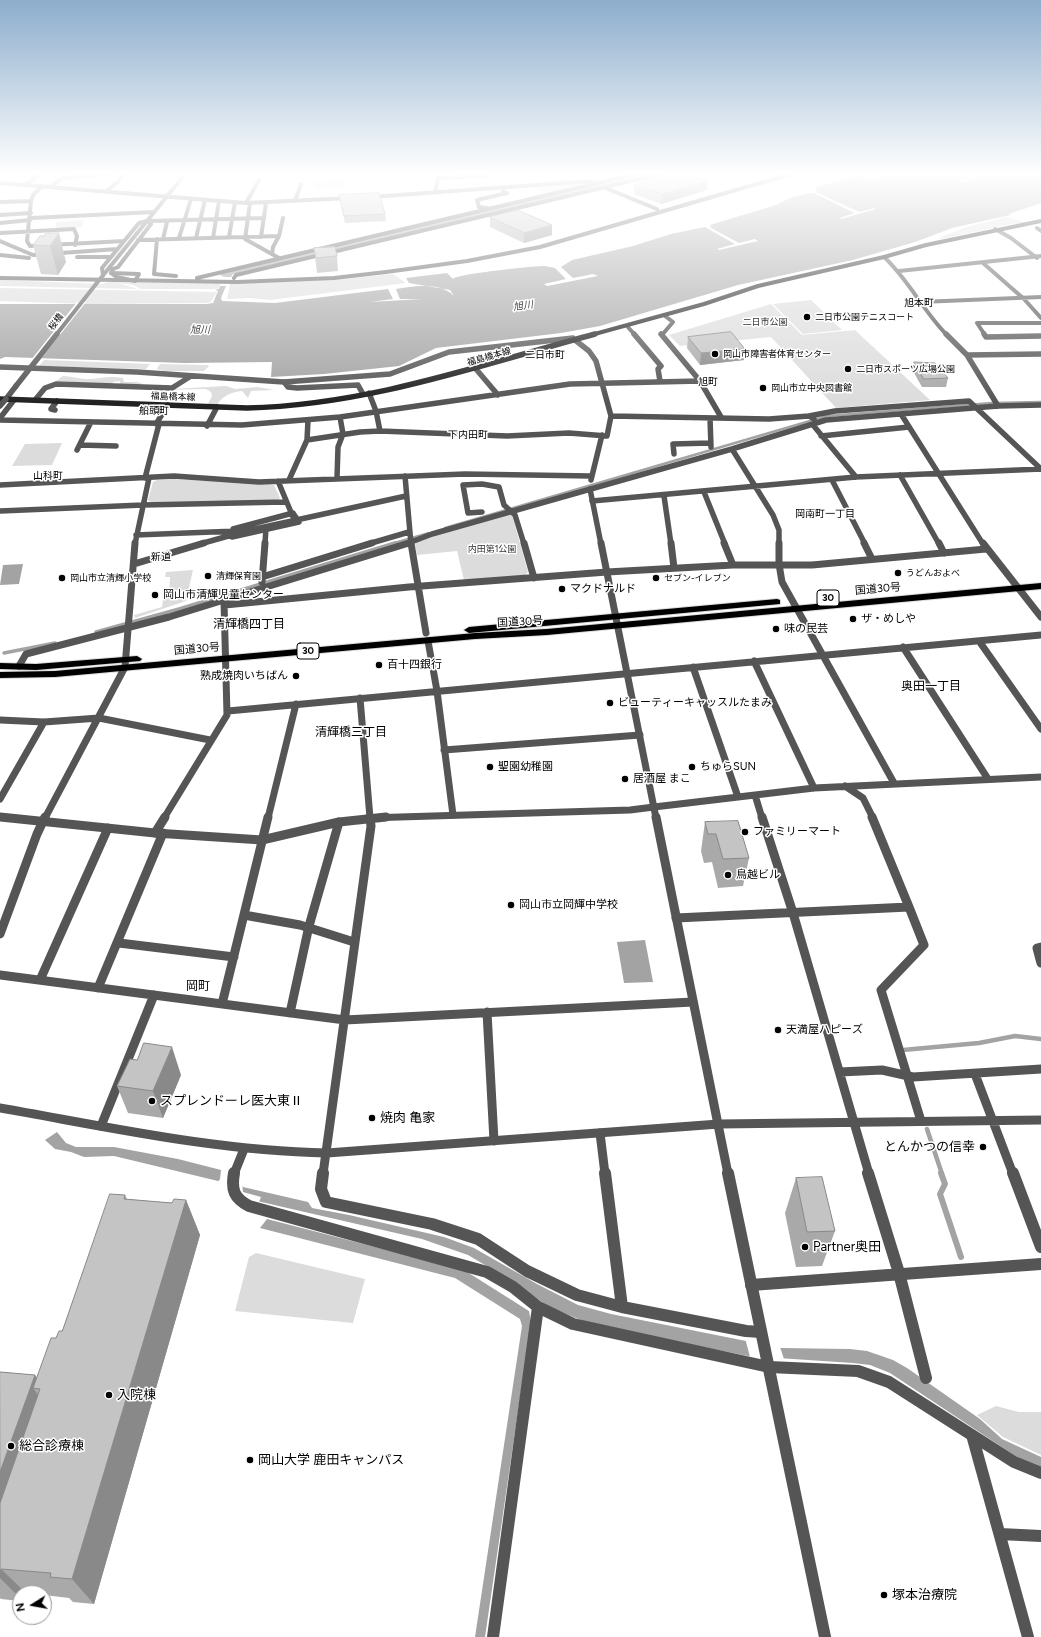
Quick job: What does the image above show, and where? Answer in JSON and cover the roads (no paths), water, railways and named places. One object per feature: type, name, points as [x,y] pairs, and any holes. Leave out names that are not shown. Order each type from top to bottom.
[{"type":"highway","name":"国道30号","points":[[0,666],[57,666],[126,663],[224,655],[1015,585],[1041,580]]},
{"type":"highway","name":"国道30号","points":[[1015,585],[1041,586]]},
{"type":"highway","name":"国道30号","points":[[0,675],[31,675],[126,663]]},
{"type":"main road","name":"福島橋本線","points":[[3,399],[217,407],[284,407],[326,402],[476,369],[587,336],[665,316],[758,286],[910,250]]},
{"type":"street","points":[[22,250],[33,255],[110,250]]},
{"type":"street","points":[[103,275],[102,268],[117,250]]},
{"type":"street","points":[[111,270],[125,250]]},
{"type":"street","points":[[111,270],[118,267],[130,250]]},
{"type":"street","points":[[156,250],[154,274],[198,278],[311,250]]},
{"type":"street","points":[[266,250],[279,258]]},
{"type":"street","points":[[234,278],[236,275],[339,250]]},
{"type":"street","points":[[111,270],[117,277],[135,281],[143,279],[234,278],[343,274],[426,264],[508,250]]},
{"type":"street","points":[[0,278],[98,282],[281,281],[342,277],[396,271],[490,257],[523,250]]},
{"type":"street","points":[[1027,250],[1041,261]]},
{"type":"street","points":[[0,255],[28,258],[110,257]]},
{"type":"street","points":[[900,271],[1041,256]]},
{"type":"street","points":[[884,257],[900,271],[932,320],[966,355],[997,404]]},
{"type":"street","points":[[983,263],[1039,313],[1041,318]]},
{"type":"street","points":[[396,271],[426,264]]},
{"type":"street","points":[[111,270],[139,274],[135,281]]},
{"type":"street","name":"桜橋","points":[[0,406],[3,399],[16,386],[103,275],[111,270]]},
{"type":"street","points":[[920,302],[1024,299],[1041,297]]},
{"type":"street","points":[[665,316],[673,322],[661,334],[700,381],[721,416]]},
{"type":"street","points":[[1041,323],[977,323],[986,337],[1041,336]]},
{"type":"street","points":[[627,326],[661,366],[658,369],[660,381]]},
{"type":"street","points":[[0,367],[137,372],[284,382],[390,374],[449,352],[540,344],[587,336]]},
{"type":"street","points":[[307,440],[343,434],[380,431],[507,436],[569,433],[607,436],[612,416],[596,361],[589,351],[575,340]]},
{"type":"street","points":[[966,355],[1041,354]]},
{"type":"street","points":[[476,369],[498,395]]},
{"type":"street","points":[[35,400],[45,388],[56,384],[172,388],[191,376]]},
{"type":"street","points":[[0,419],[207,426],[242,425],[308,420],[601,382],[700,381]]},
{"type":"street","points":[[284,382],[288,387],[295,388],[336,388],[358,385],[363,394]]},
{"type":"street","points":[[369,393],[376,411],[380,431]]},
{"type":"street","points":[[0,419],[14,400]]},
{"type":"street","points":[[813,425],[815,419],[829,412],[965,400],[971,403],[1041,469]]},
{"type":"street","points":[[54,410],[51,409],[57,401]]},
{"type":"street","points":[[612,416],[710,418],[721,416],[769,419],[815,419],[976,408],[997,404],[1041,405]]},
{"type":"street","points":[[0,934],[43,822],[99,718],[126,663],[136,535],[143,505],[157,424],[168,405]]},
{"type":"street","points":[[207,426],[217,407]]},
{"type":"street","points":[[901,414],[986,549],[1041,617]]},
{"type":"street","points":[[337,478],[338,447],[343,434],[340,416]]},
{"type":"street","points":[[674,454],[673,444],[678,442],[710,445],[710,418]]},
{"type":"street","points":[[289,480],[307,440],[308,420]]},
{"type":"street","points":[[77,450],[91,422]]},
{"type":"street","points":[[813,425],[856,477]]},
{"type":"street","points":[[225,603],[262,583],[410,537],[510,510],[590,484],[732,449],[813,425]]},
{"type":"street","points":[[821,436],[909,427]]},
{"type":"street","points":[[602,435],[590,484],[592,502],[693,1002],[825,1637]]},
{"type":"street","points":[[80,445],[116,446]]},
{"type":"street","points":[[732,449],[773,514],[779,530],[779,564],[782,582],[894,783]]},
{"type":"street","points":[[592,502],[756,488],[856,477],[938,472],[1041,469]]},
{"type":"street","points":[[0,484],[174,476],[259,482],[465,474],[590,484]]},
{"type":"street","points":[[900,475],[944,553]]},
{"type":"street","points":[[404,476],[410,537],[437,691],[453,815]]},
{"type":"street","points":[[832,480],[841,501],[859,530],[872,559]]},
{"type":"street","points":[[136,535],[246,532],[299,522],[296,520],[294,513],[291,514],[278,481]]},
{"type":"street","points":[[482,512],[468,513],[463,485],[482,484],[499,486],[510,510],[515,515],[534,578]]},
{"type":"street","points":[[704,492],[733,565]]},
{"type":"street","points":[[296,520],[406,496]]},
{"type":"street","points":[[664,496],[674,568]]},
{"type":"street","points":[[0,511],[143,505],[285,502]]},
{"type":"street","points":[[134,564],[232,533],[233,529],[291,514]]},
{"type":"street","points":[[232,533],[232,537],[266,528]]},
{"type":"street","points":[[262,583],[266,528]]},
{"type":"street","points":[[262,583],[410,537]]},
{"type":"street","points":[[19,666],[26,654],[129,625],[225,603],[418,586],[607,572],[733,565],[812,564],[986,549]]},
{"type":"street","points":[[98,988],[119,943],[159,833],[210,740],[228,711],[224,655],[225,603]]},
{"type":"street","points":[[228,711],[1041,635]]},
{"type":"street","points":[[979,641],[1041,729]]},
{"type":"street","points":[[903,647],[988,779]]},
{"type":"street","points":[[754,661],[814,788]]},
{"type":"street","points":[[693,667],[738,797]]},
{"type":"street","points":[[360,698],[371,817],[345,1020],[321,1189],[326,1202],[432,1224],[478,1239],[527,1271],[577,1295],[622,1307],[746,1331],[763,1337]]},
{"type":"street","points":[[222,1004],[296,704]]},
{"type":"street","points":[[0,720],[44,722],[99,718],[210,740]]},
{"type":"street","points":[[0,799],[44,722]]},
{"type":"street","points":[[444,750],[640,735]]},
{"type":"street","points":[[0,817],[159,833],[262,840],[339,822],[371,817],[630,810],[814,788],[1041,777]]},
{"type":"street","points":[[845,786],[863,798],[867,804],[924,945],[881,990],[920,1121]]},
{"type":"street","points":[[755,795],[793,913],[840,1072],[853,1122],[899,1273],[926,1378]]},
{"type":"street","points":[[290,1013],[309,926],[339,822]]},
{"type":"street","points":[[40,980],[108,828]]},
{"type":"street","points":[[676,918],[909,907]]},
{"type":"street","points":[[244,915],[275,918],[309,926],[354,942]]},
{"type":"street","points":[[119,943],[234,957]]},
{"type":"street","points":[[1041,947],[1037,948],[1041,963]]},
{"type":"street","points":[[0,975],[345,1020],[693,1002]]},
{"type":"street","points":[[101,1126],[154,995]]},
{"type":"street","points":[[487,1012],[494,1141]]},
{"type":"street","points":[[840,1072],[882,1070],[907,1077],[1041,1069]]},
{"type":"street","points":[[975,1074],[1041,1247]]},
{"type":"street","points":[[0,1108],[244,1149],[295,1153],[327,1153],[719,1124],[1041,1120]]},
{"type":"street","points":[[600,1133],[622,1307]]},
{"type":"street","points":[[244,1149],[233,1173],[232,1187],[238,1200],[249,1206],[351,1236],[487,1272],[513,1287],[538,1307],[573,1324],[768,1363],[858,1371],[889,1382],[1014,1462],[1041,1473]]},
{"type":"street","points":[[751,1284],[1041,1264]]},
{"type":"street","points":[[493,1637],[538,1307]]},
{"type":"street","points":[[972,1435],[1028,1637]]},
{"type":"street","points":[[1000,1534],[1041,1536]]},
{"type":"water","points":[[318,250],[332,250],[233,274],[231,277],[224,277],[220,275],[222,273]]},
{"type":"water","name":"旭川","points":[[614,250],[886,250],[853,260],[738,285],[600,326],[561,333],[436,348],[399,366],[324,374],[271,377],[272,362],[184,363],[5,357],[0,359],[0,304],[207,304],[213,303],[218,291],[215,290],[219,289],[220,286],[226,286],[221,298],[222,301],[275,303],[388,289],[393,299],[370,302],[422,299],[400,299],[396,289],[428,286],[409,283],[406,278],[447,273],[453,279],[480,273],[545,266],[555,268],[566,279],[544,284],[547,286],[598,276],[593,274],[573,278],[561,267],[572,260]],"holes":[[[441,289],[450,290],[454,296]]]},
{"type":"water","points":[[23,564],[19,584],[0,585],[3,565]]},
{"type":"water","points":[[645,940],[653,982],[624,983],[617,942]]},
{"type":"water","points":[[57,1132],[66,1143],[76,1147],[114,1147],[178,1159],[221,1170],[243,1187],[308,1202],[312,1208],[444,1237],[474,1248],[537,1284],[578,1305],[611,1314],[781,1348],[850,1349],[867,1351],[893,1360],[907,1368],[980,1419],[1002,1439],[1041,1457],[1041,1467],[1026,1463],[890,1373],[870,1365],[748,1356],[593,1325],[549,1307],[512,1281],[468,1255],[422,1239],[244,1198],[218,1181],[114,1156],[84,1157],[71,1152],[55,1149],[45,1140]]},
{"type":"water","points":[[267,1219],[464,1270],[529,1311],[531,1322],[485,1637],[475,1637],[522,1326],[520,1319],[455,1278],[260,1228]]},
{"type":"waterway","points":[[445,528],[827,416],[992,403],[1041,402]]},
{"type":"waterway","points":[[391,544],[429,533]]},
{"type":"waterway","points":[[96,632],[179,609],[395,543]]},
{"type":"waterway","points":[[4,653],[55,643]]},
{"type":"waterway","points":[[903,1050],[979,1043],[1015,1036],[1041,1039]]},
{"type":"waterway","points":[[927,1129],[942,1174]]},
{"type":"waterway","points":[[941,1173],[945,1184],[940,1194],[961,1257]]},
{"type":"place","name":"二日市公園テニスコート","points":[[807,317]]},
{"type":"place","name":"岡山市障害者体育センター","points":[[715,354]]},
{"type":"place","name":"二日市スポーツ広場公園","points":[[848,369]]},
{"type":"place","name":"岡山市立中央図書館","points":[[763,388]]},
{"type":"place","name":"うどんおよべ","points":[[898,573]]},
{"type":"place","name":"清輝保育園","points":[[208,576]]},
{"type":"place","name":"岡山市立清輝小学校","points":[[62,578]]},
{"type":"place","name":"セブン-イレブン","points":[[656,578]]},
{"type":"place","name":"マクドナルド","points":[[562,589]]},
{"type":"place","name":"岡山市清輝児童センター","points":[[155,595]]},
{"type":"place","name":"ザ・めしや","points":[[853,619]]},
{"type":"place","name":"味の民芸","points":[[776,629]]},
{"type":"place","name":"百十四銀行","points":[[379,665]]},
{"type":"place","name":"熟成焼肉いちばん","points":[[296,676]]},
{"type":"place","name":"ビューティーキャッスルたまみ","points":[[610,703]]},
{"type":"place","name":"聖園幼稚園","points":[[490,767]]},
{"type":"place","name":"ちゅらSUN","points":[[692,767]]},
{"type":"place","name":"居酒屋 まこ","points":[[625,779]]},
{"type":"place","name":"ファミリーマート","points":[[745,832]]},
{"type":"place","name":"鳥越ビル","points":[[728,875]]},
{"type":"place","name":"岡山市立岡輝中学校","points":[[511,905]]},
{"type":"place","name":"天満屋ハピーズ","points":[[778,1030]]},
{"type":"place","name":"スプレンドーレ医大東Ⅱ","points":[[152,1101]]},
{"type":"place","name":"焼肉 亀家","points":[[372,1118]]},
{"type":"place","name":"とんかつの信幸","points":[[983,1147]]},
{"type":"place","name":"Partner奥田","points":[[805,1247]]},
{"type":"place","name":"入院棟","points":[[109,1395]]},
{"type":"place","name":"総合診療棟","points":[[11,1446]]},
{"type":"place","name":"岡山大学 鹿田キャンパス","points":[[250,1460]]},
{"type":"place","name":"塚本治療院","points":[[884,1595]]},
{"type":"district","name":"旭本町","points":[[919,303]]},
{"type":"district","name":"二日市町","points":[[545,355]]},
{"type":"district","name":"旭町","points":[[708,382]]},
{"type":"district","name":"船頭町","points":[[154,411]]},
{"type":"district","name":"下内田町","points":[[468,435]]},
{"type":"district","name":"山科町","points":[[48,476]]},
{"type":"district","name":"岡南町一丁目","points":[[825,514]]},
{"type":"district","name":"新道","points":[[161,557]]},
{"type":"district","name":"清輝橋四丁目","points":[[249,624]]},
{"type":"district","name":"奥田一丁目","points":[[931,686]]},
{"type":"district","name":"清輝橋三丁目","points":[[351,732]]},
{"type":"district","name":"岡町","points":[[198,986]]},
{"type":"park label","name":"二日市公園","points":[[765,322]]},
{"type":"park label","name":"内田第1公園","points":[[492,549]]}]
